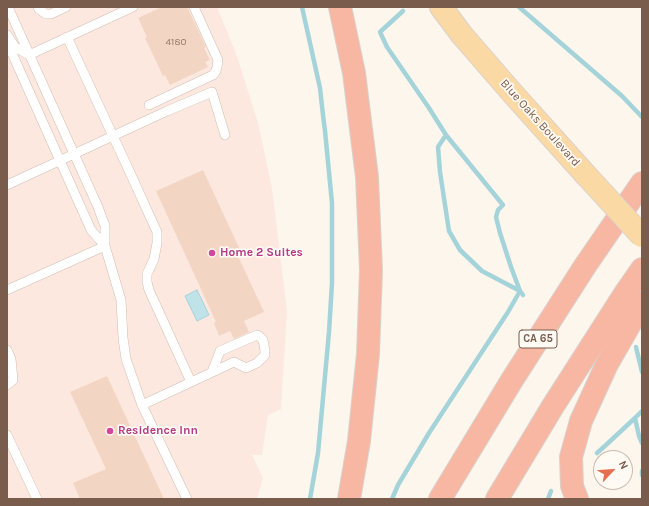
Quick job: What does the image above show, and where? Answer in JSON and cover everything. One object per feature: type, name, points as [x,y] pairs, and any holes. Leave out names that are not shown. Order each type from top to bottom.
[{"type":"highway","points":[[340,7],[354,72],[367,177],[370,270],[367,362],[359,441],[349,499]]},
{"type":"highway","name":"CA 65","points":[[440,499],[512,380],[585,266],[642,183]]},
{"type":"highway","points":[[497,499],[553,406],[642,269]]},
{"type":"highway","points":[[577,499],[572,486],[571,457],[581,421],[607,364],[642,303]]},
{"type":"main road","name":"Blue Oaks Boulevard","points":[[441,7],[462,35],[514,95],[642,236]]},
{"type":"lane","points":[[8,7],[75,154],[105,226],[105,246],[121,300],[123,338],[126,359],[142,405],[187,499]]},
{"type":"lane","points":[[38,7],[46,14],[51,14],[66,7]]},
{"type":"lane","points":[[29,55],[133,7]]},
{"type":"lane","points":[[148,105],[213,75],[216,71],[218,60],[194,7]]},
{"type":"lane","points":[[7,35],[15,47],[29,55]]},
{"type":"lane","points":[[67,37],[157,232],[157,243],[154,259],[147,274],[147,282],[149,290],[191,382]]},
{"type":"lane","points":[[7,42],[12,64],[60,161],[91,230],[105,246]]},
{"type":"lane","points":[[7,185],[212,92],[225,135]]},
{"type":"lane","points":[[7,290],[105,246]]},
{"type":"lane","points":[[142,405],[234,362],[246,368],[258,363],[265,355],[263,340],[257,335],[220,351],[212,372]]},
{"type":"lane","points":[[7,350],[11,360],[13,380],[7,385]]},
{"type":"lane","points":[[7,434],[37,499]]},
{"type":"shaded area","points":[[7,7],[217,7],[237,56],[258,123],[272,188],[287,311],[281,409],[268,415],[262,455],[252,455],[263,478],[257,499],[7,499]]},
{"type":"water","points":[[197,290],[209,315],[197,321],[185,296]]},
{"type":"building","points":[[162,7],[187,7],[206,47],[204,48],[210,60],[205,62],[208,67],[170,85],[165,75],[163,76],[145,38],[147,37],[138,18]]},
{"type":"building","name":"Home 2 Suites","points":[[203,170],[241,252],[237,254],[264,312],[244,321],[249,332],[234,339],[230,331],[219,336],[214,323],[216,322],[156,191]]},
{"type":"building","name":"Residence Inn","points":[[107,376],[164,499],[80,499],[73,483],[106,469],[70,392]]},
{"type":"waterway","points":[[302,7],[320,88],[332,203],[332,283],[329,332],[318,453],[310,499]]},
{"type":"waterway","points":[[519,7],[622,96],[642,117]]},
{"type":"waterway","points":[[403,11],[380,32],[387,47],[446,135],[503,205],[498,210],[496,217],[520,291]]},
{"type":"waterway","points":[[446,135],[438,147],[440,172],[449,231],[460,250],[482,271],[520,291]]},
{"type":"waterway","points":[[392,499],[398,485],[429,433],[508,312],[520,291],[523,295]]},
{"type":"waterway","points":[[636,347],[642,372]]},
{"type":"waterway","points":[[642,411],[635,418],[642,443]]},
{"type":"waterway","points":[[600,450],[635,418]]},
{"type":"waterway","points":[[548,499],[551,491]]},
{"type":"place","name":"Home 2 Suites","points":[[212,253]]},
{"type":"place","name":"Residence Inn","points":[[110,431]]}]
